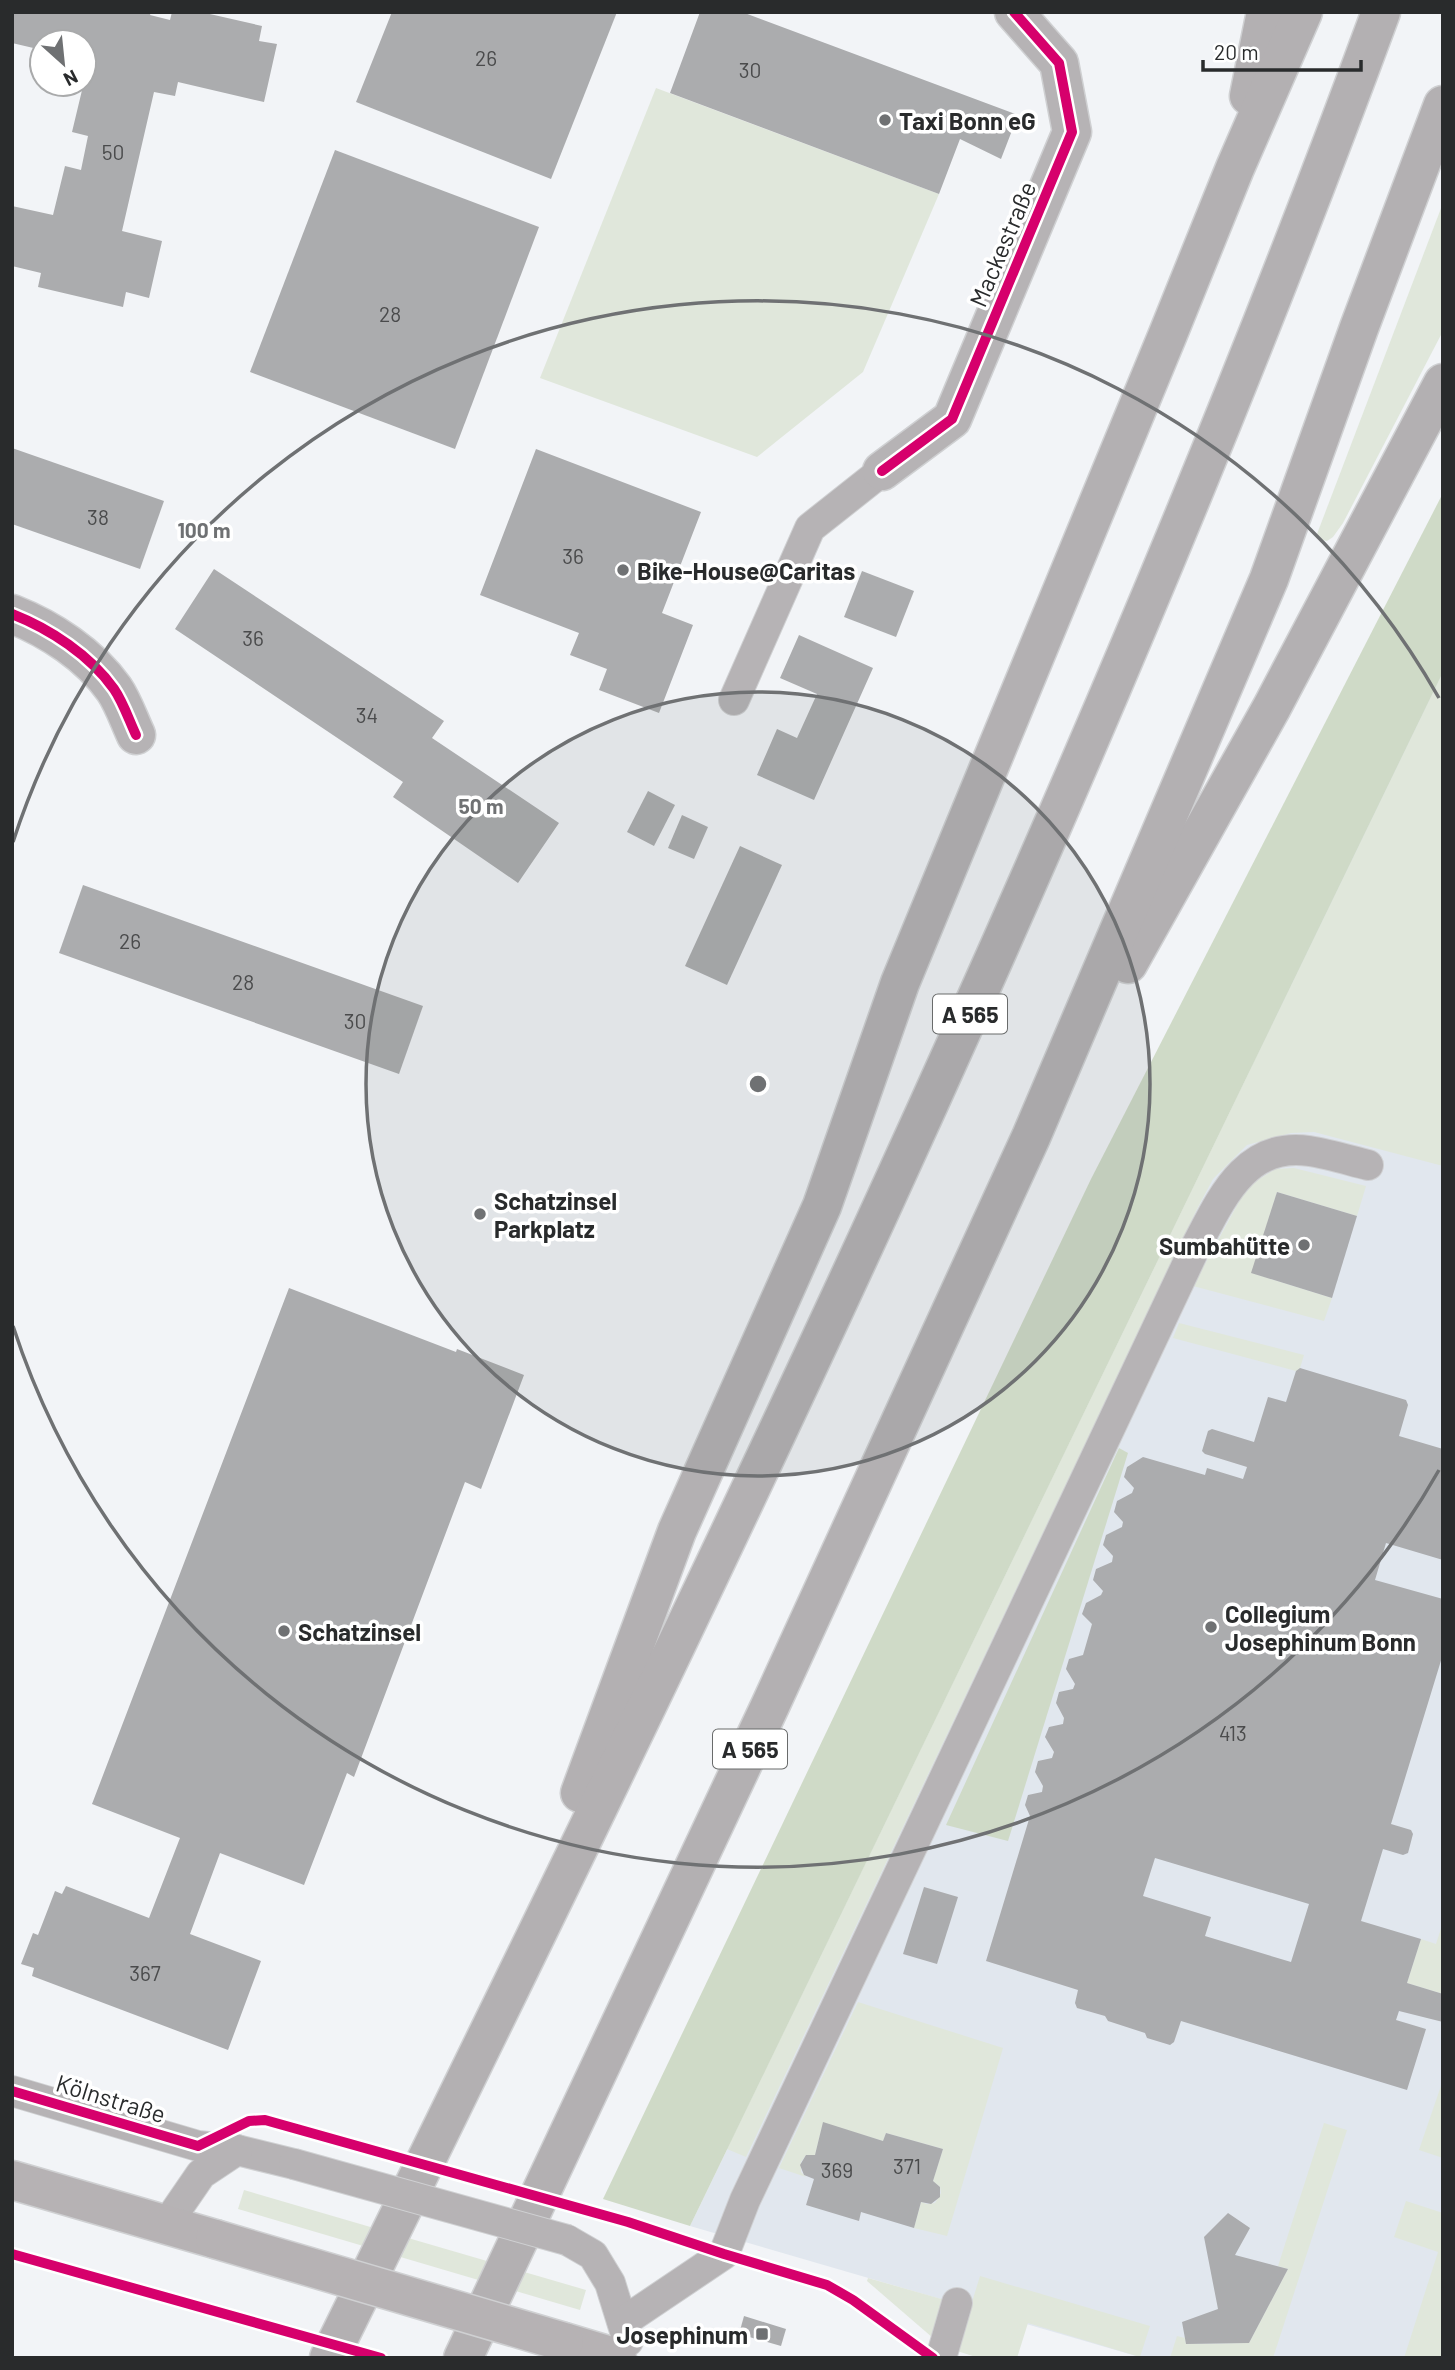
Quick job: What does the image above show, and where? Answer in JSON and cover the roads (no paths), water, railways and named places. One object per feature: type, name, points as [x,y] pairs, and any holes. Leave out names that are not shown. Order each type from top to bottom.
[{"type":"highway","points":[[1235,168],[1266,12]]},
{"type":"highway","points":[[506,1992],[677,1531],[822,1206],[900,983],[1235,168],[1303,12]]},
{"type":"highway","name":"A 565","points":[[329,2358],[750,1490],[925,1113],[1020,901],[1185,517],[1290,255],[1381,12]]},
{"type":"highway","name":"A 565","points":[[463,2358],[770,1706],[1031,1137],[1269,579],[1443,105]]},
{"type":"highway","points":[[1031,1137],[1272,707],[1443,383]]},
{"type":"main road","points":[[14,2185],[166,2225],[564,2342],[620,2340]]},
{"type":"street","name":"Mackestraße","points":[[882,471],[952,419],[1072,132],[1059,62],[1014,12]]},
{"type":"street","points":[[12,614],[35,623],[82,655],[114,690],[136,735]]},
{"type":"lane","points":[[734,700],[810,528],[882,471]]},
{"type":"lane","points":[[620,2340],[724,2254],[745,2200],[1194,1250],[1231,1183],[1247,1167],[1267,1157],[1296,1150],[1368,1165]]},
{"type":"lane","name":"Kölnstraße","points":[[12,2091],[198,2146],[237,2150],[294,2164],[568,2240],[593,2255],[610,2283],[620,2340],[634,2358]]},
{"type":"lane","points":[[166,2225],[201,2174],[237,2150]]},
{"type":"lane","points":[[942,2358],[957,2303]]},
{"type":"place","name":"Taxi Bonn eG","points":[[885,120]]},
{"type":"place","name":"Bike-House@Caritas","points":[[623,570]]},
{"type":"place","name":"Schatzinsel Parkplatz","points":[[480,1214]]},
{"type":"place","name":"Sumbahütte","points":[[1304,1245]]},
{"type":"place","name":"Collegium Josephinum Bonn","points":[[1211,1627]]},
{"type":"place","name":"Schatzinsel","points":[[284,1631]]},
{"type":"place","name":"Josephinum","points":[[762,2334]]}]
